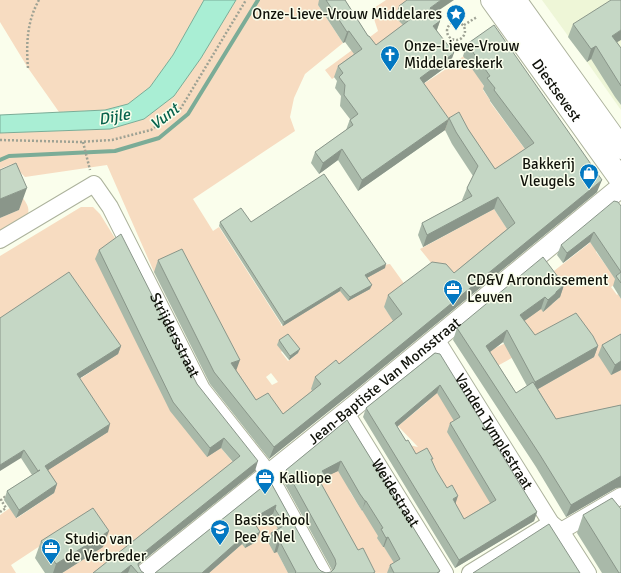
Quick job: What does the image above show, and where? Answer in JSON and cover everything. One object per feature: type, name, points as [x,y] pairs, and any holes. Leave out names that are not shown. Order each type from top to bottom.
[{"type":"main road","name":"Diestsevest","points":[[492,0],[621,180]]},
{"type":"main road","name":"Diestsevest","points":[[515,0],[621,148]]},
{"type":"street","name":"Strijdersstraat","points":[[0,240],[94,184],[110,207],[202,389],[262,465],[323,573]]},
{"type":"street","name":"Jean-Baptiste Van Monsstraat","points":[[146,573],[346,413],[621,187]]},
{"type":"street","name":"Vanden Tymplestraat","points":[[436,339],[556,527],[588,573]]},
{"type":"street","name":"Weidestraat","points":[[346,413],[445,573]]},
{"type":"street","points":[[470,573],[556,527],[621,496]]},
{"type":"street","name":"Vanden Tymplestraat","points":[[556,527],[551,537],[573,573]]},
{"type":"path","points":[[28,68],[27,36],[32,15],[39,0]]},
{"type":"path","points":[[0,140],[84,142],[112,140],[151,130],[180,108],[246,0]]},
{"type":"path","points":[[464,25],[477,16]]},
{"type":"path","points":[[456,21],[464,25],[465,34],[461,39],[454,40],[448,36],[447,28],[450,23],[456,21]]},
{"type":"path","points":[[84,142],[89,167]]},
{"type":"path","points":[[0,512],[6,508],[1,500],[8,495]]},
{"type":"shaded area","points":[[0,0],[204,0],[173,55],[150,87],[128,105],[105,110],[59,112],[28,68],[0,22]]},
{"type":"shaded area","points":[[236,0],[325,0],[318,5],[343,43],[305,74],[294,98],[290,117],[295,131],[193,199],[213,231],[219,227],[281,326],[383,265],[390,264],[408,289],[384,307],[397,326],[311,389],[316,396],[264,437],[252,412],[154,272],[107,165],[25,177],[12,164],[0,169],[0,133],[110,129],[144,119],[174,96],[201,58]],"holes":[[[281,352],[298,353],[288,361]],[[271,373],[278,382],[272,385],[266,377]]]},
{"type":"shaded area","points":[[386,0],[419,0],[408,29],[332,79],[325,70],[378,31],[371,10]]},
{"type":"shaded area","points":[[542,0],[621,0],[621,110],[587,62]]},
{"type":"shaded area","points":[[465,55],[485,88],[483,90],[490,102],[550,183],[515,209],[445,130],[416,89]]},
{"type":"shaded area","points":[[23,198],[28,207],[27,217],[0,235],[0,218],[19,210]]},
{"type":"shaded area","points":[[81,207],[93,207],[100,214],[118,243],[221,448],[236,466],[102,573],[62,573],[103,547],[84,517],[11,565],[16,573],[0,573],[0,515],[10,508],[17,518],[54,493],[42,474],[74,383],[117,354],[0,324],[0,256]]},
{"type":"shaded area","points":[[494,209],[511,235],[449,285],[420,249]]},
{"type":"shaded area","points":[[596,238],[596,252],[618,282],[611,287],[621,299],[621,416],[552,431],[529,394],[595,356],[572,325],[490,370],[482,358],[495,348],[512,340],[516,327],[532,315],[529,310],[552,304],[559,298],[545,278]]},
{"type":"shaded area","points":[[438,381],[494,508],[461,527],[411,464],[399,443],[418,447],[398,426],[426,403]]},
{"type":"shaded area","points":[[341,463],[350,492],[362,511],[364,510],[377,526],[383,547],[384,546],[397,568],[389,573],[367,573],[319,480]]},
{"type":"shaded area","points":[[270,516],[276,525],[280,524],[277,552],[287,571],[294,573],[209,573],[242,544],[248,529]]},
{"type":"water","name":"Dijle","points":[[204,0],[236,0],[201,58],[174,96],[144,119],[110,129],[0,133],[0,115],[105,110],[128,104],[150,87],[173,55]]},
{"type":"building","points":[[326,0],[345,0],[368,36],[376,45],[412,18],[399,6],[407,0],[441,0],[430,8],[440,21],[433,26],[454,53],[420,78],[449,119],[362,180],[342,149],[323,163],[315,152],[353,125],[350,120],[358,114],[344,95],[345,85],[339,77],[343,73],[338,66],[362,49],[349,31],[347,32]]},
{"type":"building","points":[[611,0],[621,0],[621,30],[612,36],[621,48],[621,86],[596,46],[591,49],[573,24]]},
{"type":"building","points":[[494,25],[602,180],[274,447],[214,372],[158,260],[182,249],[240,360],[231,363],[256,400],[268,393],[283,414],[321,384],[315,377],[336,360],[339,364],[402,314],[388,295],[432,262],[446,264],[454,273],[515,223],[498,197],[427,235],[422,223],[472,196],[467,188],[478,166],[456,132],[449,118],[459,112],[468,129],[495,169],[534,143],[494,90],[495,88],[487,78],[490,76],[467,44]]},
{"type":"building","points":[[16,163],[27,188],[0,199],[0,170]]},
{"type":"building","points":[[324,174],[386,264],[365,275],[372,285],[350,297],[341,287],[284,322],[220,222],[241,208],[251,222]]},
{"type":"building","points":[[614,201],[618,202],[621,206],[621,272],[594,232],[567,253],[561,245]]},
{"type":"building","points":[[121,234],[197,384],[258,461],[142,554],[138,565],[144,573],[138,573],[131,565],[121,573],[93,573],[240,456],[224,438],[210,448],[173,402],[99,250]]},
{"type":"building","points":[[543,257],[564,285],[548,300],[545,297],[520,315],[535,335],[576,313],[593,336],[598,346],[535,382],[507,330],[486,346],[516,393],[533,382],[556,419],[621,405],[621,476],[571,505],[457,328]]},
{"type":"building","points":[[69,272],[121,346],[77,374],[110,424],[45,466],[57,484],[19,510],[7,491],[40,470],[38,471],[24,450],[0,465],[0,318]]},
{"type":"building","points":[[621,272],[621,283],[616,276]]},
{"type":"building","points":[[288,334],[300,349],[290,356],[279,340]]},
{"type":"building","points":[[621,334],[621,361],[615,365],[602,345]]},
{"type":"building","points":[[435,353],[440,354],[537,512],[459,560],[366,408]],"holes":[[[440,385],[460,417],[450,423],[496,500],[464,519],[453,499],[458,496],[452,485],[447,488],[436,470],[431,459],[433,459],[427,448],[416,454],[408,440],[406,441],[395,423]]]},
{"type":"building","points":[[347,420],[440,571],[437,573],[394,573],[390,565],[400,559],[388,537],[386,538],[381,529],[383,528],[360,494],[341,461],[322,471],[325,475],[318,478],[358,550],[363,548],[375,572],[326,573],[331,572],[334,569],[336,564],[335,559],[286,470]]},
{"type":"building","points":[[270,481],[318,568],[326,573],[295,573],[296,572],[280,542],[277,543],[271,533],[285,525],[275,509],[276,505],[252,519],[260,532],[248,539],[246,534],[202,573],[155,573]]},
{"type":"building","points":[[612,498],[621,509],[621,573],[619,573],[583,515]]},
{"type":"building","points":[[93,508],[109,531],[56,564],[41,541]]},
{"type":"building","points":[[549,524],[580,573],[473,573]]},
{"type":"waterway","name":"Vunt","points":[[0,160],[9,156],[115,151],[159,138],[188,114],[258,0]]},
{"type":"place","name":"Onze-Lieve-Vrouw Middelares","points":[[456,31]]},
{"type":"place","name":"Onze-Lieve-Vrouw Middelareskerk","points":[[390,72]]},
{"type":"place","name":"Bakkerij Vleugels","points":[[589,190]]},
{"type":"place","name":"CD&V Arrondissement Leuven","points":[[453,306]]},
{"type":"place","name":"Kalliope","points":[[265,495]]},
{"type":"place","name":"Basisschool Pee & Nel","points":[[220,546]]},
{"type":"place","name":"Studio van de Verbreder","points":[[51,565]]}]
